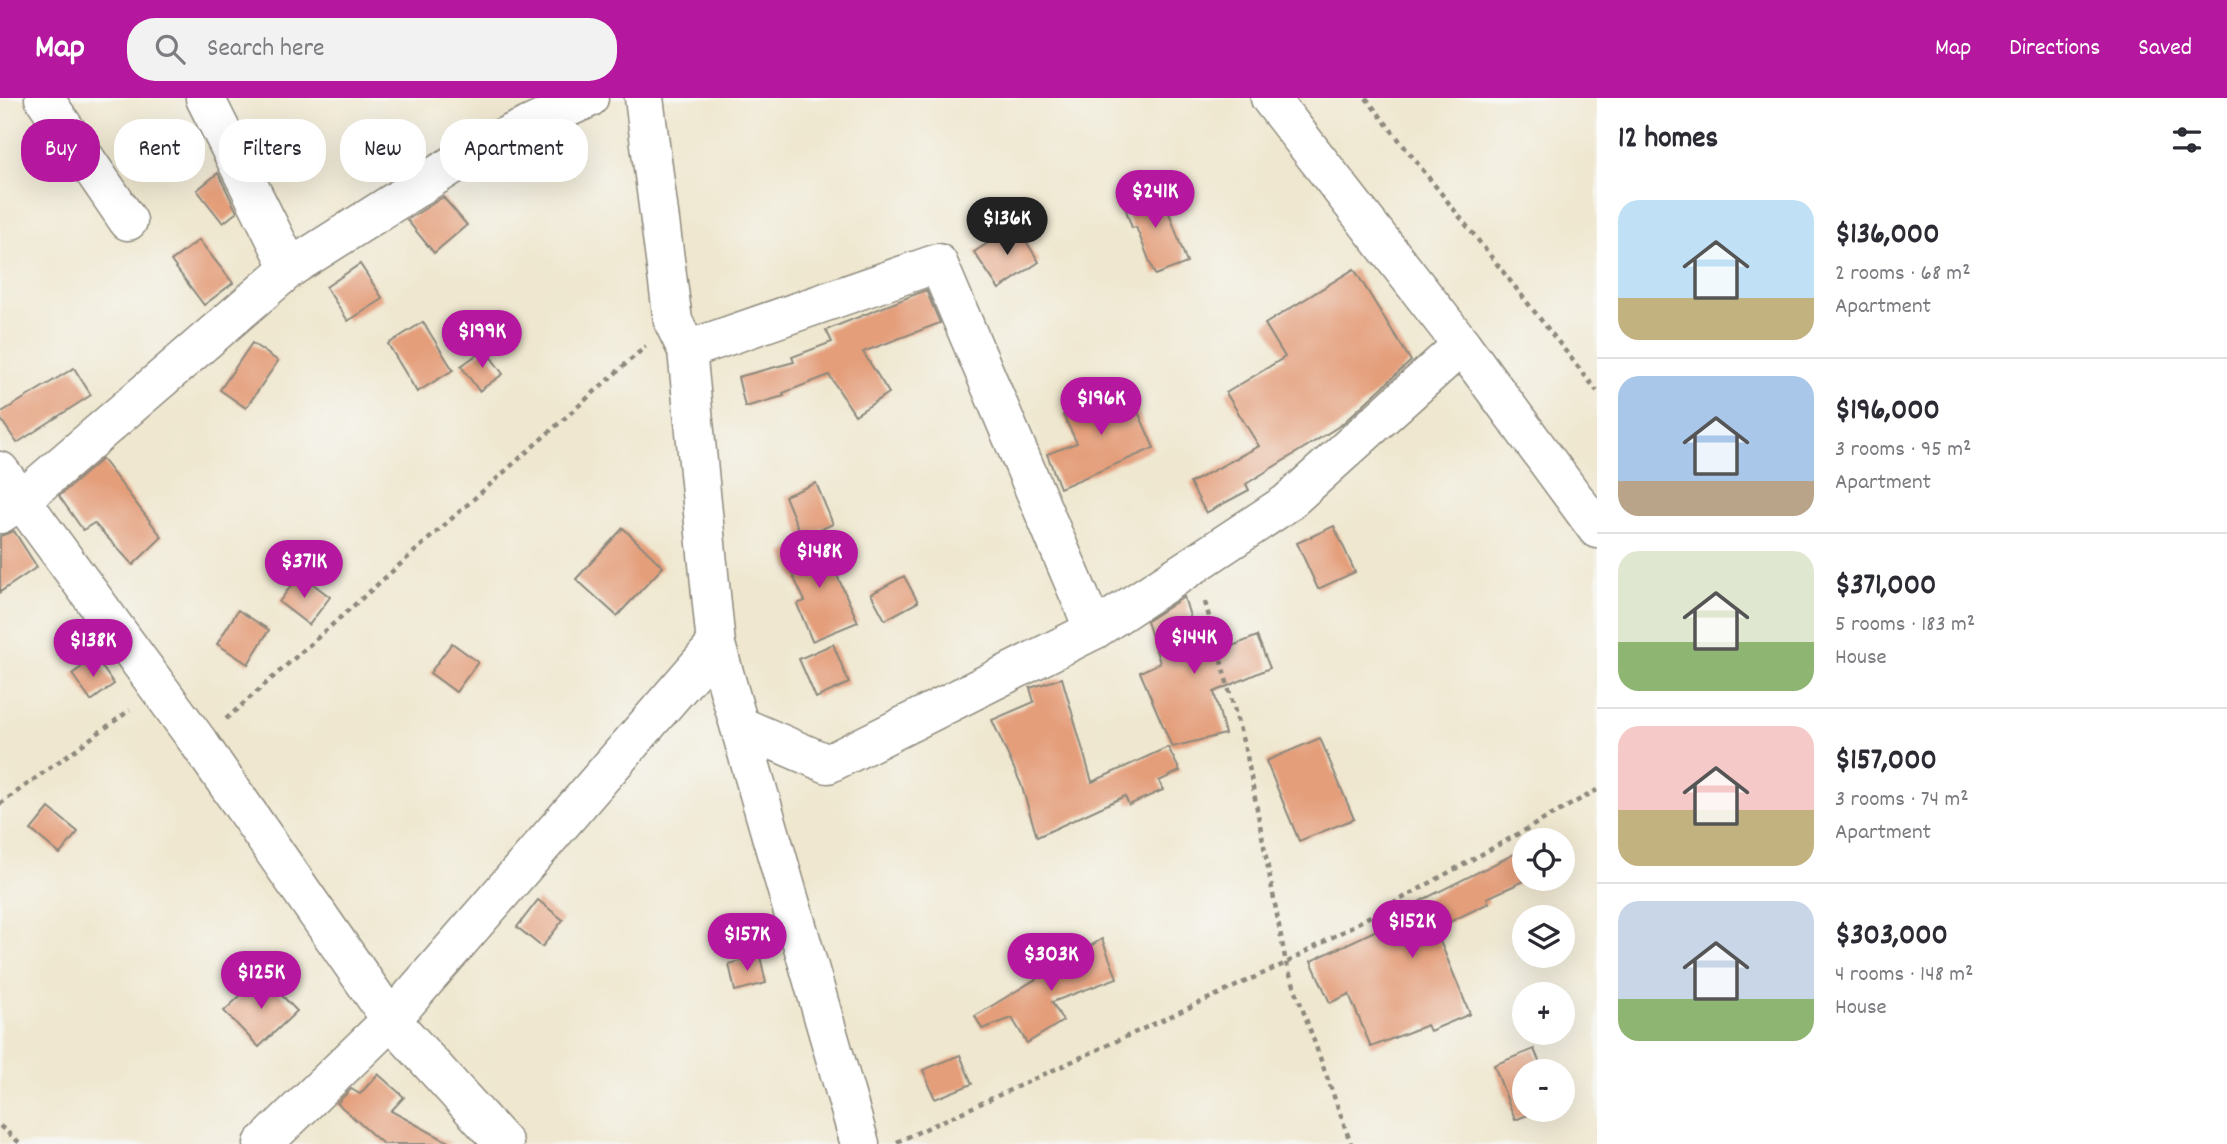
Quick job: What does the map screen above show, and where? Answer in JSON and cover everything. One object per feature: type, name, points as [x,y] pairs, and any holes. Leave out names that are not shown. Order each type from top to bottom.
[{"type":"street","points":[[44,98],[128,221]]},
{"type":"street","points":[[205,98],[290,268]]},
{"type":"street","points":[[504,1144],[391,1020],[199,743],[6,495],[290,268],[478,149],[589,98]]},
{"type":"street","points":[[644,98],[680,335],[716,645],[860,1144]]},
{"type":"street","points":[[1270,98],[1462,345],[1597,529]]},
{"type":"street","points":[[680,335],[938,263],[1094,630]]},
{"type":"street","points":[[740,726],[828,764],[1094,630],[1287,503],[1462,345]]},
{"type":"street","points":[[263,1144],[391,1020],[716,645]]},
{"type":"path","points":[[1366,98],[1597,391]]},
{"type":"path","points":[[199,743],[680,335]]},
{"type":"path","points":[[1195,564],[1247,756],[1286,963],[1351,1144]]},
{"type":"path","points":[[0,804],[158,690]]},
{"type":"path","points":[[893,1144],[1286,963],[1597,790]]},
{"type":"path","points":[[0,1126],[21,1144]]},
{"type":"building","points":[[218,173],[219,182],[222,182],[237,212],[223,223],[197,190]]},
{"type":"building","points":[[1160,187],[1187,263],[1155,275],[1136,227],[1132,228],[1122,198]]},
{"type":"building","points":[[443,197],[467,225],[434,253],[407,220]]},
{"type":"building","points":[[1016,225],[1039,262],[999,289],[974,252]]},
{"type":"building","points":[[199,240],[233,283],[204,305],[171,261]]},
{"type":"building","points":[[360,264],[383,299],[348,321],[326,287]]},
{"type":"building","points":[[1354,269],[1411,361],[1341,425],[1246,484],[1249,490],[1206,513],[1190,483],[1259,446],[1226,393],[1285,357],[1265,324]]},
{"type":"building","points":[[926,290],[940,323],[863,352],[889,393],[855,415],[829,375],[783,393],[784,396],[745,407],[738,377],[794,362],[792,357],[832,342],[826,330]]},
{"type":"building","points":[[423,322],[453,370],[417,392],[388,344]]},
{"type":"building","points":[[252,343],[278,361],[246,408],[220,390]]},
{"type":"building","points":[[485,349],[503,374],[479,391],[461,366]]},
{"type":"building","points":[[74,368],[91,395],[17,443],[0,418],[0,413]]},
{"type":"building","points":[[1126,384],[1154,448],[1060,488],[1047,454],[1077,443],[1063,415]]},
{"type":"building","points":[[102,459],[162,537],[133,565],[94,523],[83,530],[59,496]]},
{"type":"building","points":[[816,483],[833,524],[802,538],[785,496]]},
{"type":"building","points":[[1334,526],[1355,572],[1318,589],[1297,543]]},
{"type":"building","points":[[623,528],[663,567],[617,616],[576,579]]},
{"type":"building","points":[[14,531],[37,567],[0,592],[0,536]]},
{"type":"building","points":[[819,535],[858,622],[812,641],[797,604],[805,601],[782,553]]},
{"type":"building","points":[[300,574],[330,597],[309,625],[279,602]]},
{"type":"building","points":[[904,576],[918,602],[885,620],[871,594]]},
{"type":"building","points":[[1184,597],[1203,658],[1257,636],[1270,668],[1214,692],[1225,734],[1172,747],[1140,672],[1160,663],[1147,621]]},
{"type":"building","points":[[238,610],[269,630],[248,664],[217,644]]},
{"type":"building","points":[[452,643],[478,662],[456,692],[430,673]]},
{"type":"building","points":[[833,644],[849,683],[816,698],[799,659]]},
{"type":"building","points":[[95,657],[114,684],[91,701],[72,674]]},
{"type":"building","points":[[1062,678],[1092,782],[1168,747],[1180,771],[1159,781],[1163,790],[1129,805],[1125,796],[1037,837],[1021,784],[992,720],[1034,702],[1030,688]]},
{"type":"building","points":[[1320,738],[1354,819],[1299,841],[1266,761]]},
{"type":"building","points":[[49,808],[78,832],[60,854],[31,830]]},
{"type":"building","points":[[1512,855],[1512,887],[1487,898],[1489,903],[1435,929],[1470,1014],[1430,1031],[1427,1025],[1371,1047],[1349,994],[1330,1003],[1311,961],[1398,920],[1396,916]]},
{"type":"building","points":[[538,900],[563,920],[542,947],[517,927]]},
{"type":"building","points":[[1102,939],[1117,978],[1052,1002],[1063,1021],[1027,1043],[1012,1018],[982,1029],[975,1016]]},
{"type":"building","points":[[760,956],[766,983],[735,991],[729,964]]},
{"type":"building","points":[[262,975],[297,1011],[259,1047],[224,1011]]},
{"type":"building","points":[[1534,1049],[1538,1059],[1512,1059],[1512,1112],[1494,1065]]},
{"type":"building","points":[[960,1055],[972,1084],[935,1099],[923,1070]]},
{"type":"building","points":[[378,1074],[404,1097],[391,1111],[452,1144],[383,1144],[337,1103],[351,1089],[360,1094]]}]
